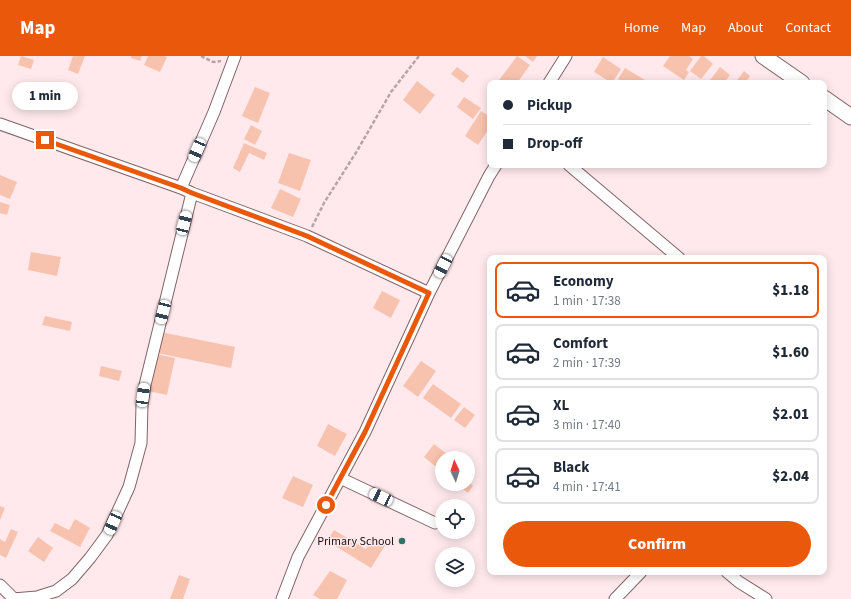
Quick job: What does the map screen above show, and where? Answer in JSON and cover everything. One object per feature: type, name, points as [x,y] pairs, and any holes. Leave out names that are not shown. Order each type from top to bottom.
[{"type":"main road","points":[[763,56],[798,80]]},
{"type":"main road","points":[[827,100],[851,117]]},
{"type":"street","points":[[551,80],[566,56]]},
{"type":"street","points":[[181,188],[214,112],[234,58]]},
{"type":"street","points":[[0,124],[181,188],[307,236],[429,293]]},
{"type":"street","points":[[282,599],[298,557],[365,432],[429,293],[494,168]]},
{"type":"street","points":[[573,168],[675,255]]},
{"type":"street","points":[[0,585],[13,599],[37,597],[56,591],[72,579],[107,535],[129,487],[141,444],[142,405],[145,385],[192,193]]},
{"type":"street","points":[[340,478],[435,523]]},
{"type":"street","points":[[615,599],[638,575]]},
{"type":"street","points":[[730,575],[738,582],[766,599]]},
{"type":"path","points":[[201,56],[213,62],[234,58]]},
{"type":"path","points":[[307,236],[324,204],[357,151],[390,92],[419,56]]},
{"type":"building","points":[[21,56],[34,60],[31,69],[18,65]]},
{"type":"building","points":[[73,56],[85,56],[78,74],[68,70]]},
{"type":"building","points":[[131,56],[142,56],[140,61],[131,58]]},
{"type":"building","points":[[148,56],[167,57],[160,72],[144,65]]},
{"type":"building","points":[[517,56],[530,65],[519,80],[499,80]]},
{"type":"building","points":[[525,56],[537,56],[533,62]]},
{"type":"building","points":[[670,56],[689,56],[693,59],[686,70],[689,72],[684,80],[663,66]]},
{"type":"building","points":[[701,56],[704,56],[713,64],[701,79],[690,71]]},
{"type":"building","points":[[603,57],[621,69],[614,80],[607,80],[594,72]]},
{"type":"building","points":[[457,67],[469,76],[463,83],[451,74]]},
{"type":"building","points":[[720,67],[730,75],[726,80],[710,80]]},
{"type":"building","points":[[625,68],[645,80],[620,80],[618,79]]},
{"type":"building","points":[[744,71],[750,76],[747,80],[737,80]]},
{"type":"building","points":[[417,81],[435,95],[420,114],[403,100]]},
{"type":"building","points":[[255,87],[270,93],[258,123],[242,116]]},
{"type":"building","points":[[464,97],[481,108],[473,119],[457,107]]},
{"type":"building","points":[[481,111],[487,115],[487,132],[478,145],[465,136]]},
{"type":"building","points":[[251,125],[262,131],[255,145],[244,139]]},
{"type":"building","points":[[244,143],[267,153],[264,160],[249,153],[240,172],[233,168]]},
{"type":"building","points":[[289,153],[311,160],[300,191],[278,183]]},
{"type":"building","points":[[0,175],[17,182],[10,199],[0,195]]},
{"type":"building","points":[[280,189],[301,199],[293,217],[271,208]]},
{"type":"building","points":[[0,202],[10,205],[7,215],[0,213]]},
{"type":"building","points":[[31,252],[61,257],[57,276],[28,270]]},
{"type":"building","points":[[382,291],[400,300],[391,318],[373,308]]},
{"type":"building","points":[[45,316],[72,322],[70,331],[42,325]]},
{"type":"building","points":[[161,332],[235,347],[231,368],[157,353]]},
{"type":"building","points":[[156,354],[175,358],[167,395],[148,391]]},
{"type":"building","points":[[421,361],[436,371],[418,397],[403,386]]},
{"type":"building","points":[[101,366],[122,371],[119,381],[99,376]]},
{"type":"building","points":[[433,384],[461,404],[451,418],[423,398]]},
{"type":"building","points":[[464,407],[475,415],[465,428],[454,420]]},
{"type":"building","points":[[328,424],[347,434],[335,456],[317,446]]},
{"type":"building","points":[[434,444],[443,451],[435,451],[435,466],[424,457]]},
{"type":"building","points":[[293,476],[313,485],[303,507],[282,498]]},
{"type":"building","points":[[0,506],[5,508],[0,520]]},
{"type":"building","points":[[75,519],[90,528],[80,547],[50,531],[55,523],[69,530]]},
{"type":"building","points":[[11,529],[18,532],[6,558],[0,555],[0,539],[5,542]]},
{"type":"building","points":[[334,530],[366,549],[373,536],[386,544],[371,568],[327,541]]},
{"type":"building","points":[[38,537],[53,548],[44,562],[28,551]]},
{"type":"building","points":[[330,571],[347,580],[337,599],[320,599],[313,595]]},
{"type":"building","points":[[179,575],[190,579],[183,599],[170,599]]},
{"type":"place","name":"Primary School","points":[[402,541]]},
{"type":"route","points":[[45,140],[181,188],[307,236],[429,293],[365,432],[326,505]]}]
